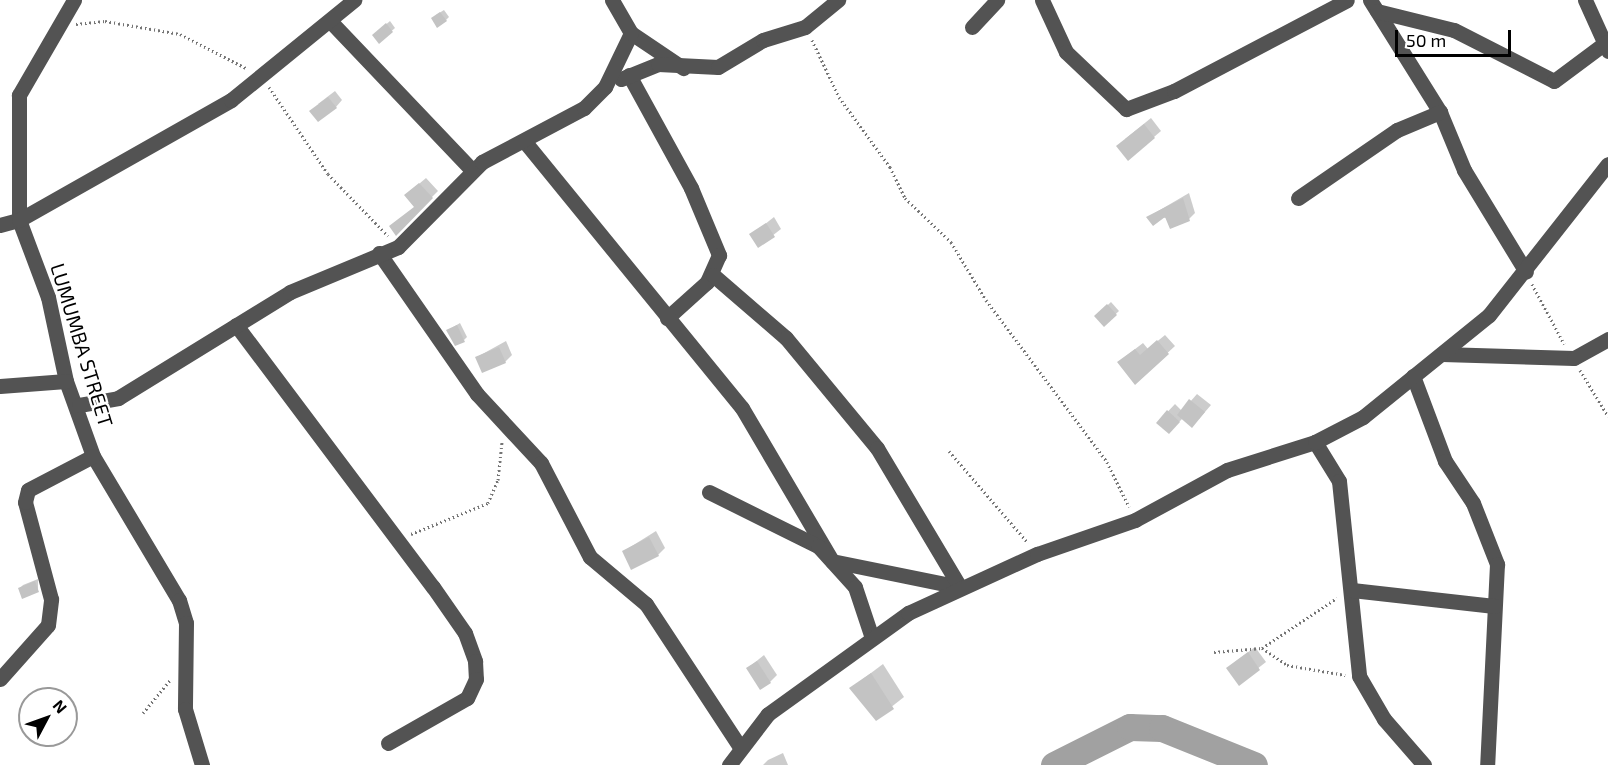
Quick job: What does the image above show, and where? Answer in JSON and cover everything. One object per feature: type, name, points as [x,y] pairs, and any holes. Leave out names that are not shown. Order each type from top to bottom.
[{"type":"street","name":"LUMUMBA STREET","points":[[74,0],[19,95],[19,220],[48,297],[66,381],[79,405],[93,456],[179,600],[186,623],[183,660],[185,709],[202,765]]},
{"type":"street","points":[[0,225],[19,220],[262,77],[331,22],[354,0]]},
{"type":"street","points":[[612,0],[631,33],[684,69]]},
{"type":"street","points":[[79,405],[118,398],[236,325],[330,272],[398,247],[472,170],[584,108],[605,87],[658,64],[684,69],[718,68],[763,40],[805,27],[838,0]]},
{"type":"street","points":[[972,27],[997,0]]},
{"type":"street","points":[[1042,0],[1066,52],[1126,109],[1174,91],[1347,0]]},
{"type":"street","points":[[1373,5],[1454,30],[1554,81],[1606,42],[1585,0]]},
{"type":"street","points":[[1373,5],[1440,112],[1464,170],[1526,272]]},
{"type":"street","points":[[331,22],[472,170]]},
{"type":"street","points":[[605,87],[631,33]]},
{"type":"street","points":[[629,75],[691,188],[719,255],[712,275],[667,318]]},
{"type":"street","points":[[1298,198],[1397,130],[1440,112]]},
{"type":"street","points":[[525,142],[742,408],[832,561],[960,587]]},
{"type":"street","points":[[729,765],[740,747],[768,714],[872,638],[960,587],[1037,554],[1135,520],[1227,470],[1315,442],[1363,417],[1489,315],[1526,272],[1608,164]]},
{"type":"street","points":[[379,253],[427,326],[502,423],[541,462],[590,557],[646,604],[740,747]]},
{"type":"street","points":[[712,275],[786,338],[876,448],[960,587]]},
{"type":"street","points":[[236,325],[465,633],[476,679],[467,698],[388,742]]},
{"type":"street","points":[[1442,354],[1574,358],[1608,339]]},
{"type":"street","points":[[1413,376],[1445,461],[1491,542],[1499,579],[1494,606],[1487,765]]},
{"type":"street","points":[[0,386],[66,381]]},
{"type":"street","points":[[1315,442],[1339,481],[1352,590],[1359,676],[1384,719],[1424,765]]},
{"type":"street","points":[[0,679],[48,625],[50,615],[47,582],[25,502],[28,490],[93,456]]},
{"type":"street","points":[[709,492],[801,535],[832,561],[855,587],[872,638]]},
{"type":"street","points":[[1352,590],[1494,606]]},
{"type":"path","points":[[60,26],[105,21],[180,34],[262,77],[328,174],[398,247]]},
{"type":"path","points":[[805,27],[839,97],[890,167],[905,198],[951,242],[986,300],[1057,390],[1107,462],[1135,520]]},
{"type":"path","points":[[1526,272],[1608,416]]},
{"type":"path","points":[[395,537],[488,503],[498,480],[502,423]]},
{"type":"path","points":[[949,451],[1037,554]]},
{"type":"path","points":[[1214,652],[1262,648],[1352,590]]},
{"type":"path","points":[[1262,648],[1287,665],[1359,676]]},
{"type":"path","points":[[143,712],[183,660]]},
{"type":"building","points":[[440,12],[447,21],[437,28],[431,18]]},
{"type":"building","points":[[386,23],[393,32],[379,44],[372,35]]},
{"type":"building","points":[[328,97],[337,108],[318,122],[309,111]]},
{"type":"building","points":[[1144,124],[1155,138],[1128,161],[1116,146]]},
{"type":"building","points":[[419,183],[433,198],[396,236],[389,226],[414,207],[404,195]]},
{"type":"building","points":[[1183,198],[1190,221],[1170,229],[1165,217],[1153,226],[1146,217]]},
{"type":"building","points":[[766,223],[775,237],[758,248],[749,234]]},
{"type":"building","points":[[1107,304],[1117,315],[1104,327],[1094,316]]},
{"type":"building","points":[[457,325],[465,342],[455,346],[446,330]]},
{"type":"building","points":[[1157,340],[1169,354],[1135,385],[1117,362],[1135,349],[1140,355]]},
{"type":"building","points":[[499,347],[506,363],[482,373],[475,357]]},
{"type":"building","points":[[1189,399],[1205,412],[1192,428],[1177,415]]},
{"type":"building","points":[[1167,410],[1180,422],[1169,434],[1156,423]]},
{"type":"building","points":[[649,537],[659,556],[631,570],[622,551]]},
{"type":"building","points":[[35,581],[39,592],[22,599],[18,588]]},
{"type":"building","points":[[1248,652],[1260,670],[1239,686],[1226,668]]},
{"type":"building","points":[[757,661],[771,683],[760,690],[746,668]]},
{"type":"building","points":[[871,673],[894,709],[876,721],[849,688]]},
{"type":"waterway","points":[[1054,765],[1130,727],[1162,728],[1254,765]]}]
